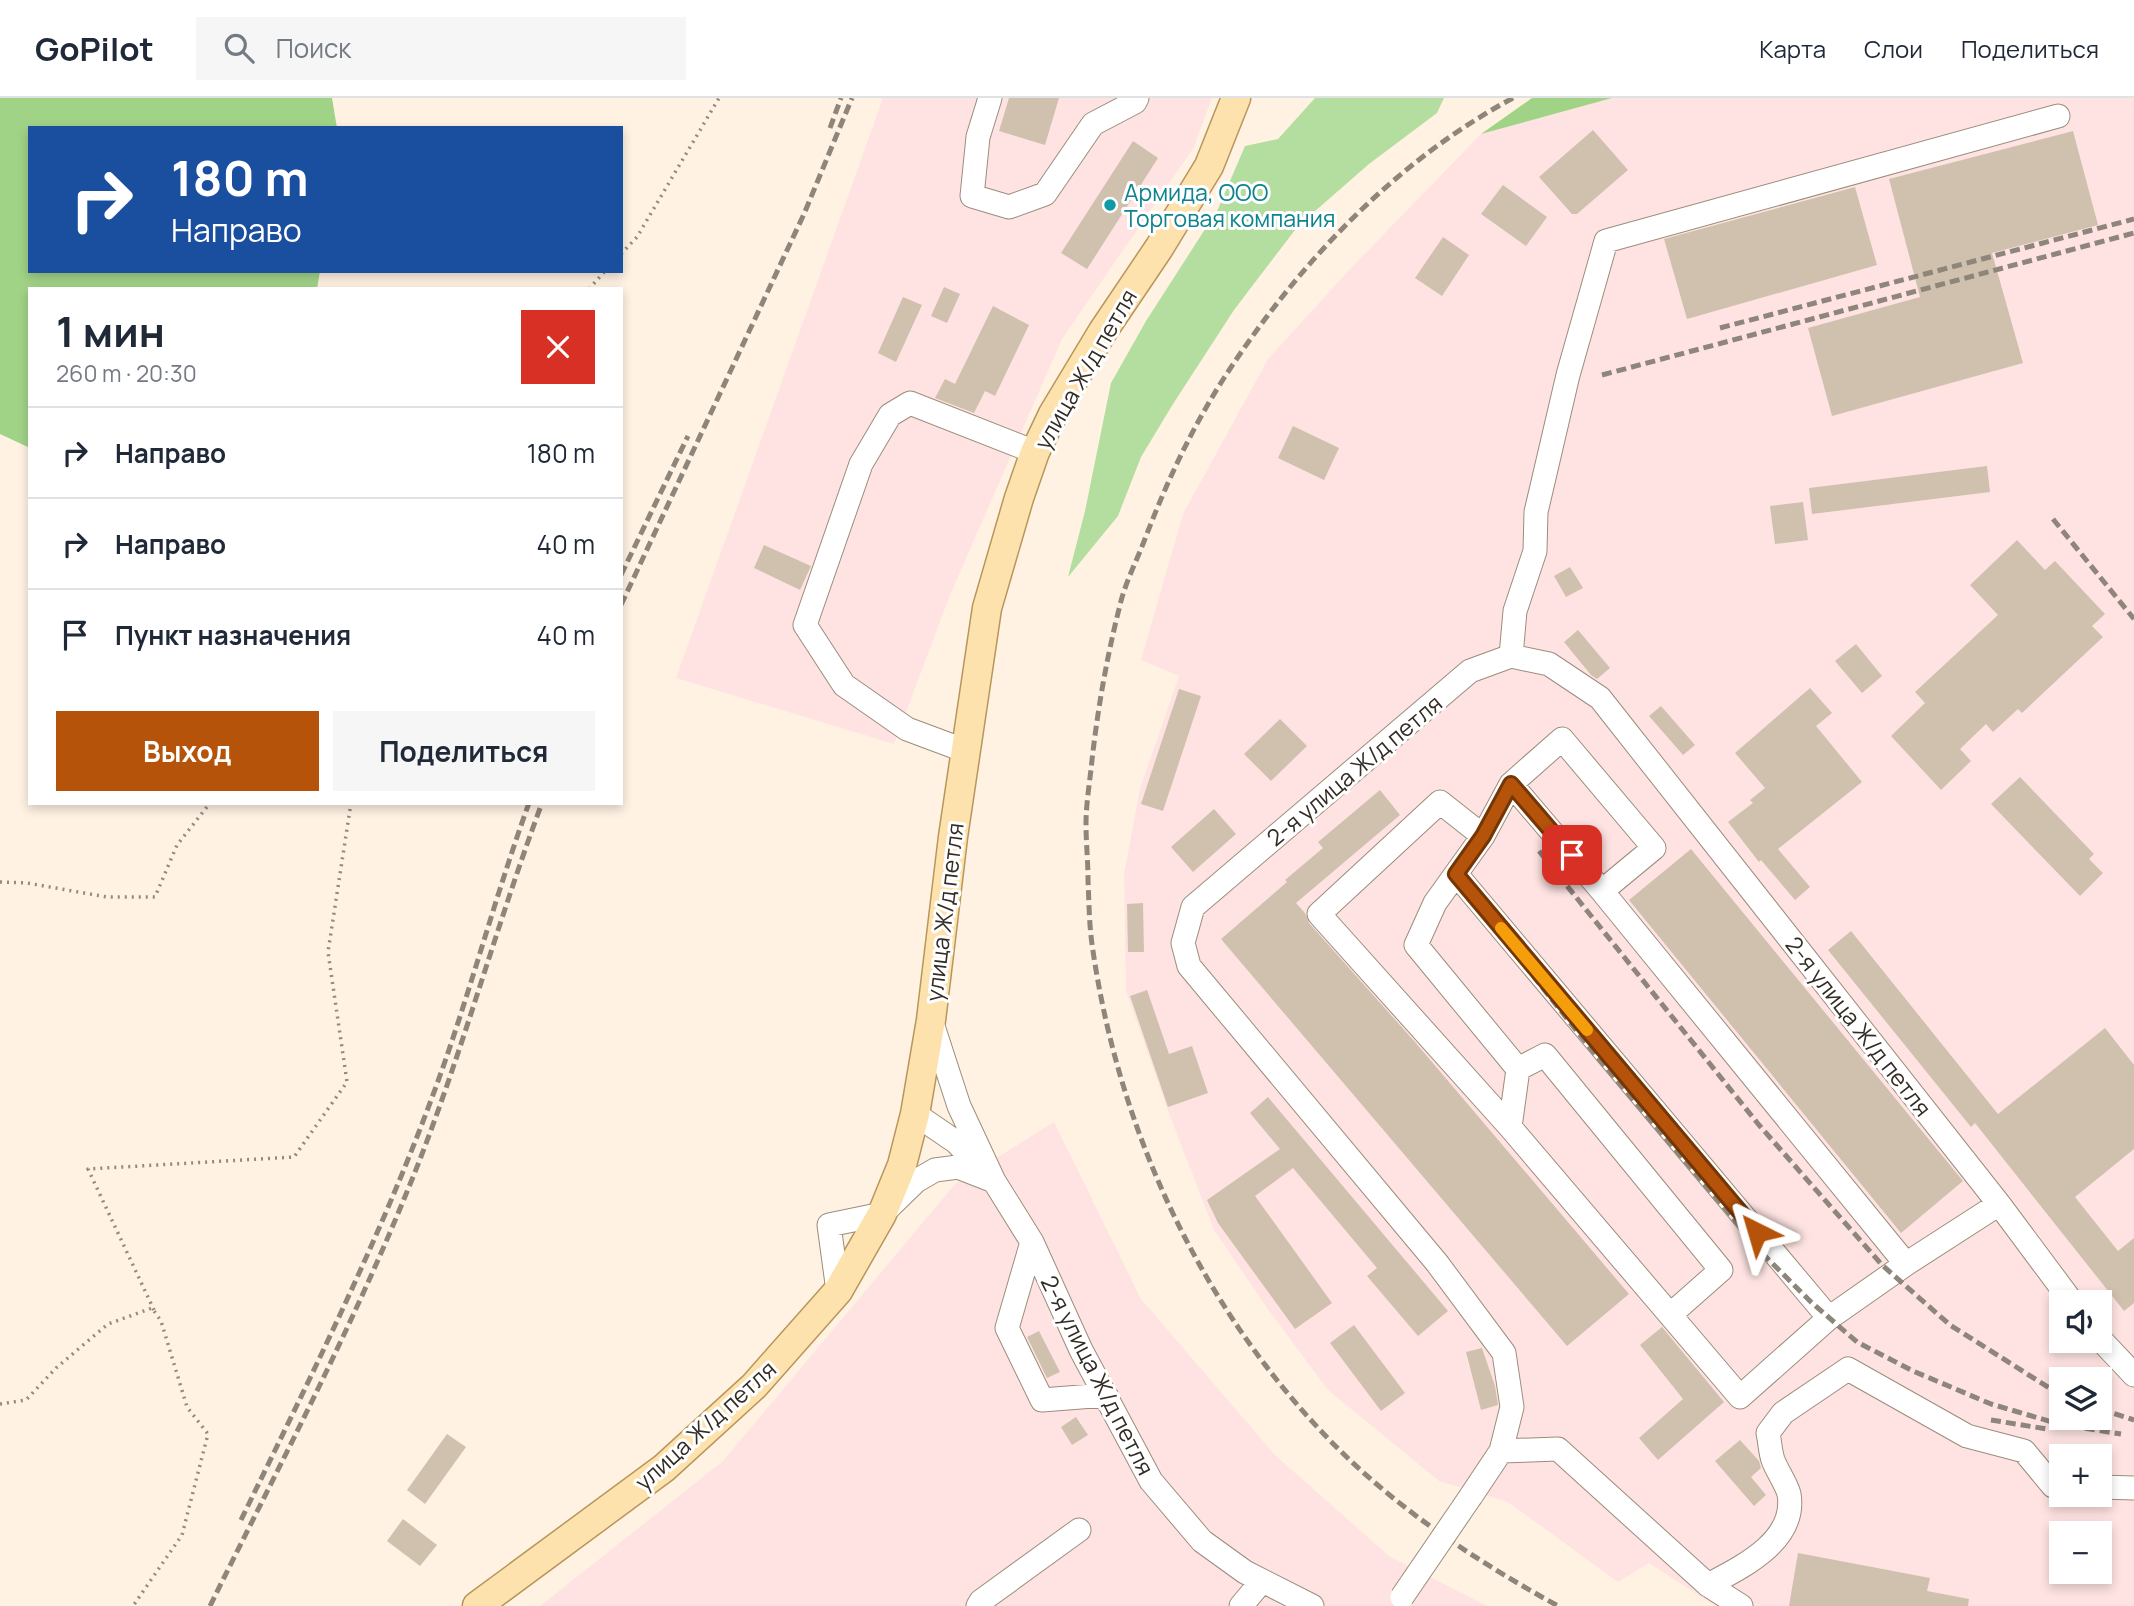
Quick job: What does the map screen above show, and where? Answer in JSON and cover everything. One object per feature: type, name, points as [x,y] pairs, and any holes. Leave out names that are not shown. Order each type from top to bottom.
[{"type":"main road","name":"улица Ж/д петля","points":[[477,1606],[664,1468],[754,1386],[838,1291],[882,1214],[902,1165],[915,1114],[987,608],[1035,452],[1053,414],[1103,331],[1159,248],[1209,166],[1236,98]]},
{"type":"street","points":[[990,98],[978,137],[972,196],[1009,207],[1045,194],[1093,124],[1135,102],[1137,98]]},
{"type":"street","points":[[1511,656],[1515,611],[1535,551],[1536,512],[1568,375],[1606,241],[2058,116]]},
{"type":"street","points":[[966,751],[907,729],[844,685],[805,625],[861,464],[890,415],[910,403],[1035,452]]},
{"type":"street","name":"2-я улица Ж/д петля","points":[[1396,1602],[1501,1451],[1512,1407],[1504,1353],[1437,1262],[1189,966],[1183,943],[1193,906],[1470,671],[1511,656],[1549,664],[1600,698],[2063,1290]]},
{"type":"street","points":[[1510,1127],[1518,1069],[1416,945],[1435,903],[1483,836],[1511,784],[1562,739],[1654,848],[1602,891]]},
{"type":"street","points":[[1511,784],[1602,891],[1906,1264]]},
{"type":"street","points":[[1483,836],[1440,802],[1319,914],[1510,1127],[1740,1397],[1829,1318],[1998,1204]]},
{"type":"street","points":[[1456,874],[1829,1318]]},
{"type":"street","points":[[930,1020],[959,1106],[994,1181]]},
{"type":"street","points":[[1518,1069],[1545,1055],[1721,1270],[1671,1315]]},
{"type":"street","name":"2-я улица Ж/д петля","points":[[915,1114],[956,1142],[994,1181],[1032,1242],[1081,1350],[1151,1480],[1202,1541],[1245,1572],[1312,1606]]},
{"type":"street","points":[[838,1291],[830,1225],[882,1214],[916,1181],[935,1170],[957,1167],[994,1181]]},
{"type":"street","points":[[1032,1242],[1007,1328],[1012,1340],[1042,1400],[1106,1395]]},
{"type":"street","points":[[2112,1353],[2134,1375]]},
{"type":"street","points":[[1708,1585],[1733,1572],[1769,1547],[1788,1522],[1789,1494],[1773,1458],[1768,1433],[1783,1413],[1848,1369],[1967,1436],[2024,1451],[2049,1481]]},
{"type":"street","points":[[1501,1451],[1558,1450],[1708,1585],[1741,1606]]},
{"type":"street","points":[[2112,1487],[2134,1488]]},
{"type":"street","points":[[982,1604],[1079,1530]]},
{"type":"street","points":[[1241,1606],[1262,1581]]},
{"type":"path","points":[[623,252],[637,237],[719,98]]},
{"type":"path","points":[[591,287],[604,273]]},
{"type":"path","points":[[0,883],[27,883],[107,897],[155,897],[177,845],[208,805]]},
{"type":"path","points":[[133,1606],[182,1535],[208,1434],[187,1407],[161,1321],[88,1168],[294,1157],[347,1082],[328,952],[351,805]]},
{"type":"path","points":[[0,1404],[26,1400],[56,1368],[108,1324],[152,1308],[154,1310]]},
{"type":"shaded area","points":[[883,98],[1212,98],[1194,147],[1062,339],[950,595],[894,744],[676,678]]},
{"type":"shaded area","points":[[1612,98],[2134,98],[2134,1606],[1715,1606],[1649,1563],[1618,1582],[1508,1502],[1439,1481],[1328,1390],[1214,1230],[1126,991],[1124,874],[1140,789],[1179,676],[1141,660],[1183,514],[1268,359],[1352,267],[1481,134]]},
{"type":"shaded area","points":[[1054,1122],[1141,1299],[1275,1455],[1389,1556],[1487,1606],[540,1606],[723,1461],[955,1184]]},
{"type":"green space","points":[[0,98],[332,98],[337,126],[28,126],[28,273],[320,273],[317,287],[28,287],[28,447],[0,434]]},
{"type":"green space","points":[[1315,98],[1444,98],[1437,113],[1369,164],[1298,226],[1234,310],[1173,404],[1141,457],[1118,516],[1068,577],[1085,511],[1111,383],[1146,321],[1218,209],[1245,146],[1278,139]]},
{"type":"green space","points":[[1532,98],[1612,98],[1481,134]]},
{"type":"building","points":[[1009,98],[1059,98],[1045,145],[999,131]]},
{"type":"building","points":[[1593,130],[1628,170],[1577,214],[1572,214],[1539,177]]},
{"type":"building","points":[[2073,131],[2098,225],[1992,253],[2023,363],[1832,416],[1808,328],[1920,297],[1889,179]]},
{"type":"building","name":"Армида, ООО Торговая компания","points":[[1133,141],[1158,158],[1087,269],[1061,253]]},
{"type":"building","points":[[1503,185],[1547,217],[1526,246],[1481,214]]},
{"type":"building","points":[[1855,187],[1877,265],[1687,319],[1664,239]]},
{"type":"building","points":[[1443,237],[1469,255],[1442,296],[1415,278]]},
{"type":"building","points":[[944,287],[960,294],[947,323],[931,316]]},
{"type":"building","points":[[903,297],[922,305],[896,362],[878,353]]},
{"type":"building","points":[[993,306],[1029,325],[995,396],[985,391],[974,413],[935,398],[945,379],[955,384]]},
{"type":"building","points":[[1293,426],[1339,448],[1324,480],[1278,458]]},
{"type":"building","points":[[1987,466],[1990,492],[1812,514],[1809,488]]},
{"type":"building","points":[[1803,502],[1808,540],[1775,544],[1770,506]]},
{"type":"building","points":[[2017,540],[2045,570],[2055,561],[2105,614],[2092,626],[2103,637],[2022,713],[2018,709],[1993,732],[1986,724],[1960,749],[1971,761],[1941,790],[1891,736],[1925,703],[1915,692],[1998,615],[1970,585]]},
{"type":"building","points":[[764,545],[811,566],[800,590],[754,568]]},
{"type":"building","points":[[1570,567],[1583,588],[1566,597],[1554,576]]},
{"type":"building","points":[[1578,630],[1610,668],[1597,679],[1564,642]]},
{"type":"building","points":[[1856,644],[1882,676],[1862,693],[1835,661]]},
{"type":"building","points":[[1810,688],[1832,713],[1816,726],[1862,782],[1778,849],[1810,887],[1795,900],[1761,860],[1759,862],[1728,822],[1753,803],[1750,800],[1765,788],[1735,753]]},
{"type":"building","points":[[1179,689],[1201,696],[1163,811],[1141,804]]},
{"type":"building","points":[[1661,706],[1695,745],[1683,755],[1649,716]]},
{"type":"building","points":[[1280,719],[1307,746],[1271,781],[1244,754]]},
{"type":"building","points":[[2020,777],[2094,854],[2089,859],[2103,873],[2080,896],[1991,804]]},
{"type":"building","points":[[1380,790],[1400,815],[1296,903],[1309,923],[1415,1042],[1629,1294],[1567,1346],[1221,939],[1323,848],[1318,842]]},
{"type":"building","points":[[1214,809],[1236,834],[1193,872],[1171,847]]},
{"type":"building","points":[[1691,849],[1963,1181],[1901,1233],[1629,900]]},
{"type":"building","points":[[1143,903],[1144,952],[1128,952],[1127,904]]},
{"type":"building","points":[[1851,931],[1998,1114],[2105,1028],[2134,1065],[2134,1149],[2075,1197],[2118,1251],[2134,1238],[2134,1303],[2124,1311],[2112,1296],[2112,1290],[2107,1290],[1975,1123],[1971,1127],[1828,950]]},
{"type":"building","points":[[1147,990],[1169,1054],[1192,1046],[1208,1093],[1168,1107],[1130,996]]},
{"type":"building","points":[[1268,1097],[1448,1311],[1418,1336],[1367,1276],[1377,1268],[1293,1168],[1255,1196],[1332,1303],[1295,1329],[1218,1223],[1207,1200],[1280,1149],[1250,1113]]},
{"type":"building","points":[[1354,1325],[1405,1393],[1381,1411],[1330,1343]]},
{"type":"building","points":[[1662,1327],[1724,1402],[1658,1460],[1639,1438],[1683,1399],[1640,1345]]},
{"type":"building","points":[[1039,1331],[1060,1372],[1047,1378],[1027,1337]]},
{"type":"building","points":[[1482,1348],[1495,1386],[1498,1405],[1481,1410],[1466,1352]]},
{"type":"building","points":[[1076,1417],[1088,1435],[1072,1445],[1061,1427]]},
{"type":"building","points":[[447,1434],[466,1447],[425,1504],[407,1490]]},
{"type":"building","points":[[1740,1440],[1759,1461],[1761,1468],[1751,1477],[1766,1495],[1754,1506],[1715,1461]]},
{"type":"building","points":[[403,1519],[437,1545],[420,1566],[387,1541]]},
{"type":"building","points":[[1798,1553],[1930,1578],[1927,1591],[1969,1599],[1968,1606],[1789,1606]]},
{"type":"railway","points":[[830,128],[841,98]]},
{"type":"railway","points":[[623,601],[804,214],[852,98]]},
{"type":"railway","points":[[1513,98],[1428,153],[1351,220],[1283,296],[1252,336],[1212,398],[1169,480],[1122,597],[1100,701],[1087,800],[1086,831],[1092,944],[1104,1011],[1121,1077],[1142,1142],[1169,1205],[1200,1266],[1236,1324],[1276,1379],[1347,1457],[1402,1505],[1462,1549],[1558,1606]]},
{"type":"railway","points":[[1720,328],[2134,219]]},
{"type":"railway","points":[[1602,375],[2134,233]]},
{"type":"railway","points":[[623,571],[688,436]]},
{"type":"railway","points":[[2053,519],[2134,619]]},
{"type":"railway","points":[[241,1520],[348,1298],[421,1128],[528,805]]},
{"type":"railway","points":[[210,1606],[335,1354],[404,1199],[441,1101],[541,805]]},
{"type":"railway","points":[[1539,851],[1759,1125],[1882,1265],[1950,1325],[2049,1388]]},
{"type":"railway","points":[[1477,905],[1599,1059],[1765,1256],[1811,1302],[1857,1342],[1913,1371],[1991,1404],[2059,1424],[2121,1434]]},
{"type":"railway","points":[[2112,1413],[2134,1420]]},
{"type":"railway","points":[[1991,1420],[2047,1429]]},
{"type":"slow traffic","points":[[1501,928],[1587,1030]]},
{"type":"place","name":"Армида, ООО Торговая компания","points":[[1110,205]]},
{"type":"route","points":[[1572,855],[1511,784],[1483,836],[1456,874],[1757,1232]]}]
